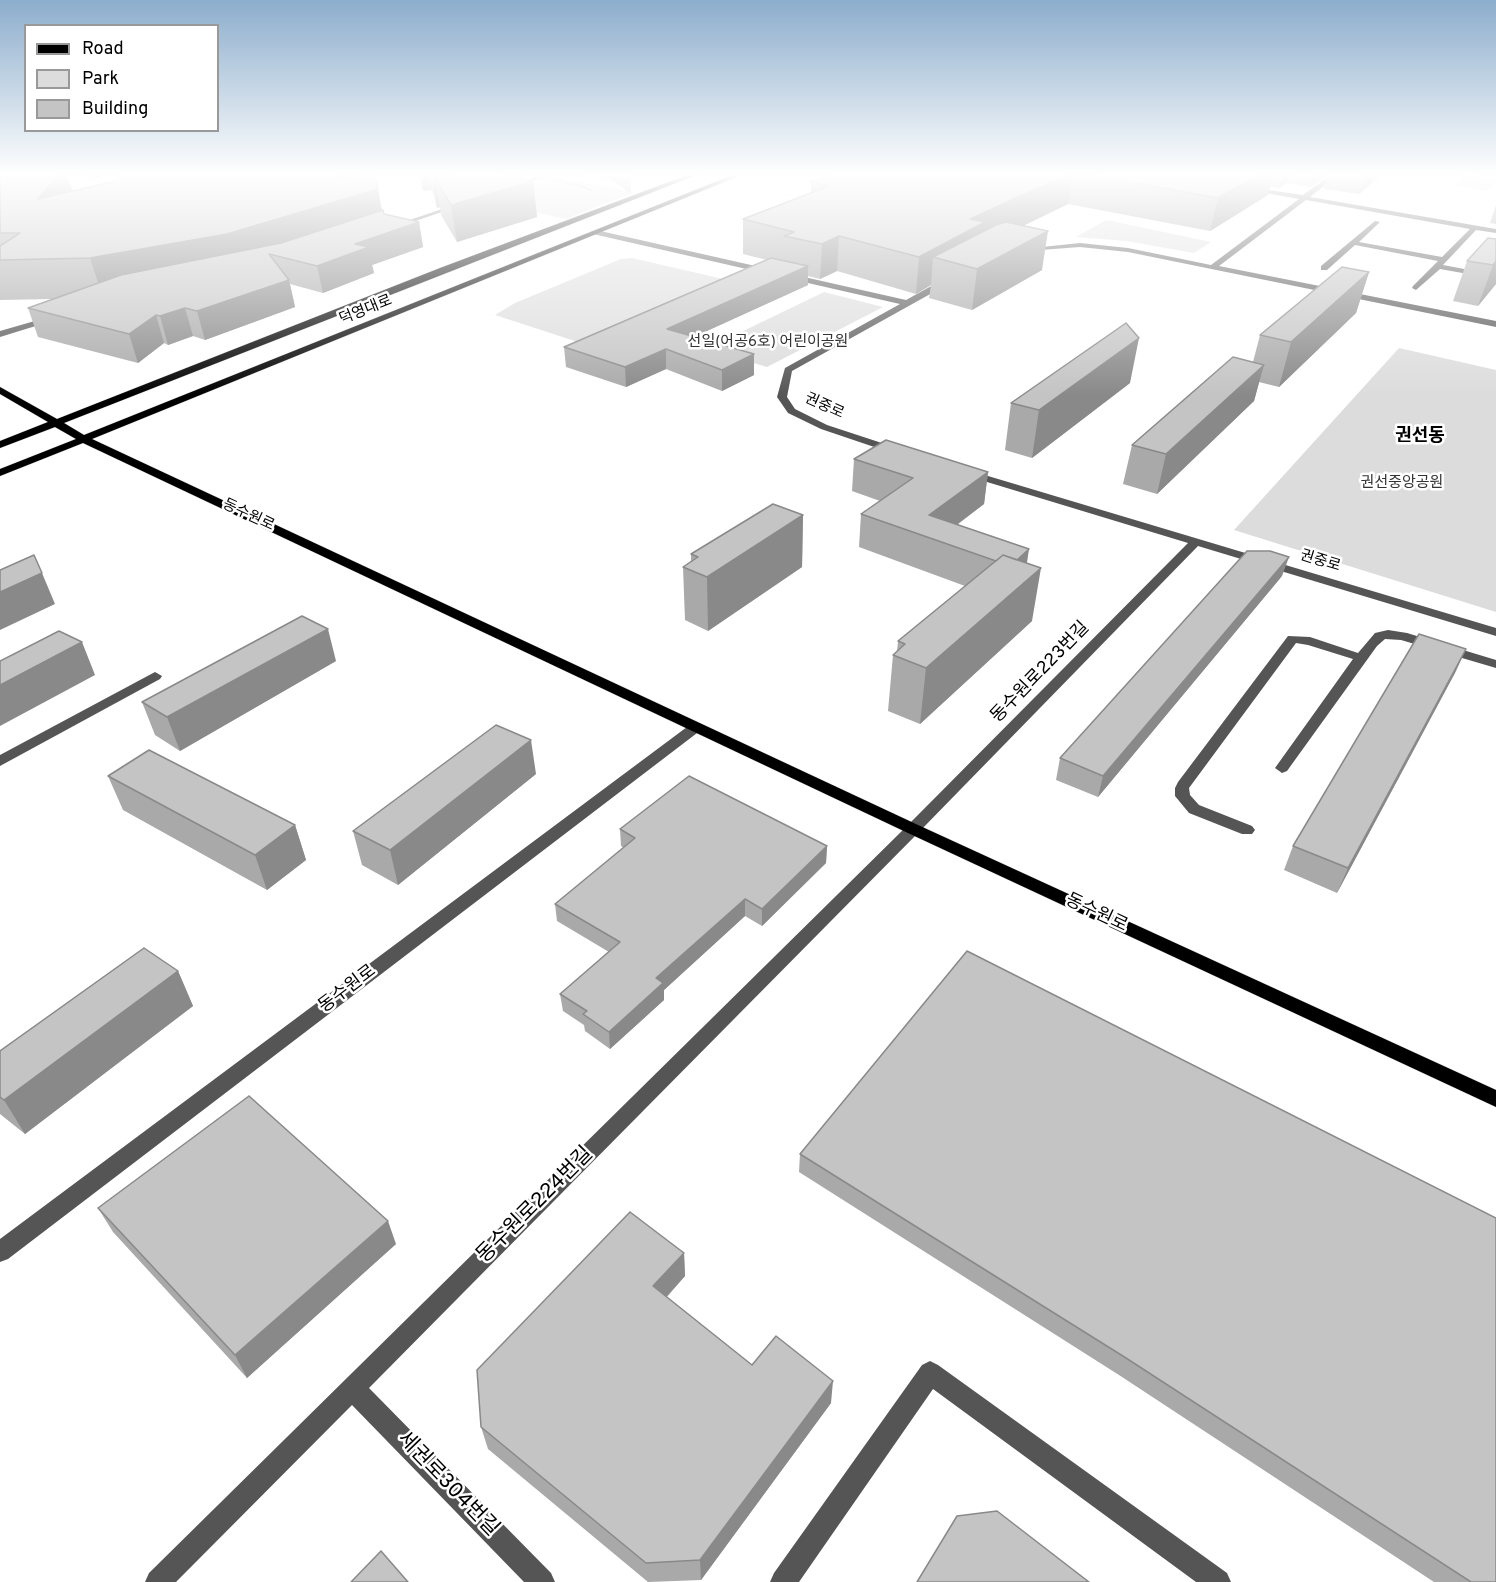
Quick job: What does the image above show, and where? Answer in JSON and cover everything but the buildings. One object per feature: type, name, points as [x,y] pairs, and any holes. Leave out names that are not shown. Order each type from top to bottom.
[{"type":"main road","name":"덕영대로","points":[[0,445],[501,248]]},
{"type":"main road","name":"덕영대로","points":[[0,473],[557,248]]},
{"type":"main road","name":"동수원로","points":[[0,390],[85,440],[1496,1100]]},
{"type":"street","points":[[665,248],[907,303]]},
{"type":"street","points":[[1018,250],[1029,248]]},
{"type":"street","points":[[1108,248],[1496,324]]},
{"type":"street","points":[[1213,267],[1239,248]]},
{"type":"street","points":[[1324,268],[1347,248]]},
{"type":"street","points":[[1374,248],[1496,277]]},
{"type":"street","points":[[1416,288],[1455,248]]},
{"type":"street","name":"권중로","points":[[902,453],[824,427],[791,411],[782,397],[788,370],[959,274]]},
{"type":"street","points":[[0,334],[66,314]]},
{"type":"street","name":"권중로","points":[[952,468],[1496,632]]},
{"type":"street","name":"동수원로223번길","points":[[913,829],[1196,541]]},
{"type":"street","points":[[1282,768],[1380,636],[1388,634],[1402,636],[1496,664]]},
{"type":"street","points":[[1247,830],[1194,809],[1187,802],[1182,788],[1293,639],[1302,639],[1362,658]]},
{"type":"street","points":[[0,761],[154,676]]},
{"type":"street","name":"동수원로","points":[[0,1252],[696,727]]},
{"type":"street","name":"동수원로224번길","points":[[159,1582],[913,829]]},
{"type":"street","points":[[783,1582],[930,1373],[1218,1582]]},
{"type":"street","name":"세권로304번길","points":[[352,1388],[542,1582]]},
{"type":"green space","points":[[1165,248],[1202,248],[1194,253]]},
{"type":"green space","points":[[632,258],[723,279],[581,343],[495,315],[515,303],[621,259]]},
{"type":"green space","name":"선일(어공6호) 어린이공원","points":[[824,292],[883,307],[767,367],[706,349]]},
{"type":"green space","name":"권선중앙공원","points":[[1399,348],[1496,370],[1496,612],[1234,530]]},
{"type":"district","name":"권선동","points":[[1420,437]]}]
